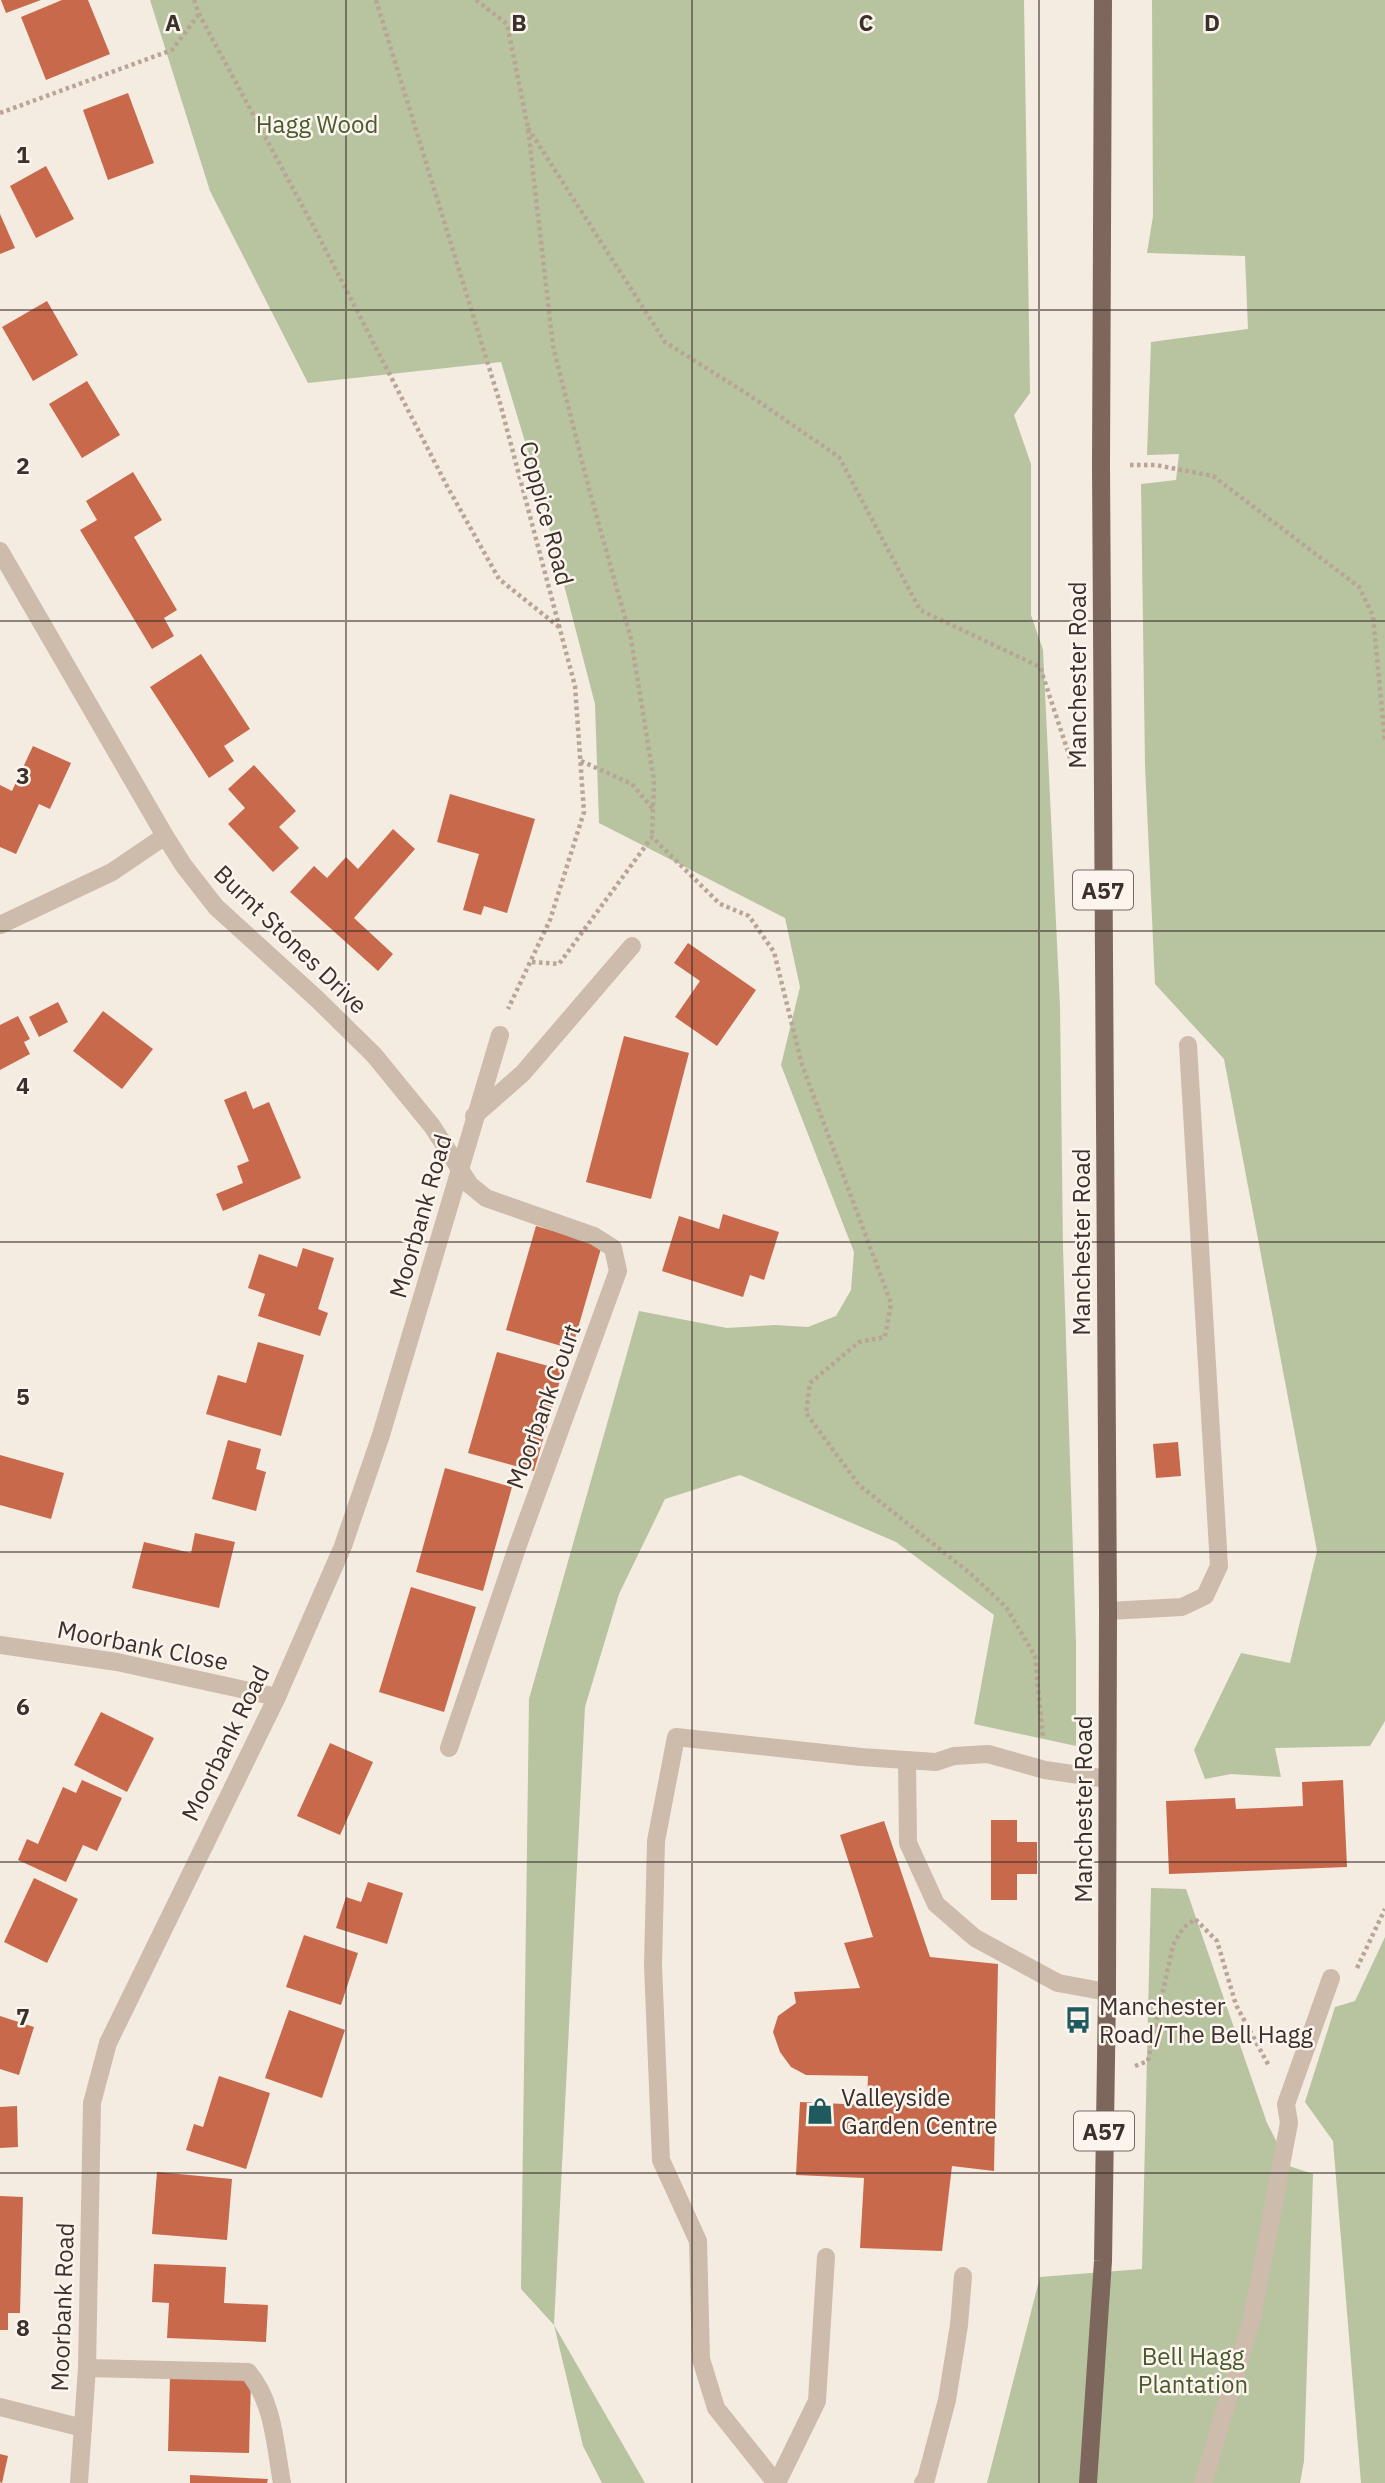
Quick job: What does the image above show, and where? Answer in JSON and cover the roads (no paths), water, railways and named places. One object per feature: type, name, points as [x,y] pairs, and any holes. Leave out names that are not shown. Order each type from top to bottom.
[{"type":"main road","name":"Manchester Road","points":[[1088,2483],[1103,2260],[1107,1992],[1108,1611],[1101,465],[1103,0]]},
{"type":"street","name":"Burnt Stones Drive","points":[[0,551],[184,866],[216,907],[374,1055],[432,1126],[459,1169]]},
{"type":"street","points":[[0,925],[112,872],[165,836]]},
{"type":"street","points":[[474,1116],[523,1073],[632,946]]},
{"type":"street","name":"Moorbank Road","points":[[79,2483],[86,2368],[92,2103],[108,2043],[276,1697],[343,1546],[381,1435],[500,1035]]},
{"type":"street","points":[[1108,1611],[1182,1607],[1205,1596],[1219,1566],[1188,1045]]},
{"type":"street","name":"Moorbank Court","points":[[449,1748],[518,1545],[618,1272],[613,1248],[594,1236],[486,1198],[470,1185],[459,1169]]},
{"type":"street","name":"Moorbank Close","points":[[0,1645],[117,1662],[276,1697]]},
{"type":"street","points":[[826,2257],[817,2401],[776,2483],[716,2408],[701,2359],[698,2241],[661,2160],[653,1965],[656,1841],[676,1737],[936,1762],[954,1756],[988,1754],[1045,1770],[1107,1779]]},
{"type":"street","points":[[907,1760],[908,1843],[936,1905],[975,1938],[1058,1983],[1107,1992]]},
{"type":"street","points":[[1203,2483],[1252,2319],[1289,2123],[1286,2104],[1331,1978]]},
{"type":"street","points":[[923,2483],[947,2400],[959,2325],[963,2276]]},
{"type":"street","points":[[86,2368],[248,2372],[258,2384],[269,2410],[282,2483]]},
{"type":"street","points":[[0,2407],[83,2428]]},
{"type":"place","name":"Manchester Road/The Bell Hagg","points":[[1078,2020]]},
{"type":"place","name":"Valleyside Garden Centre","points":[[820,2111]]},
{"type":"park label","name":"Hagg Wood","points":[[317,124]]},
{"type":"park label","name":"Bell Hagg Plantation","points":[[1193,2370]]}]
